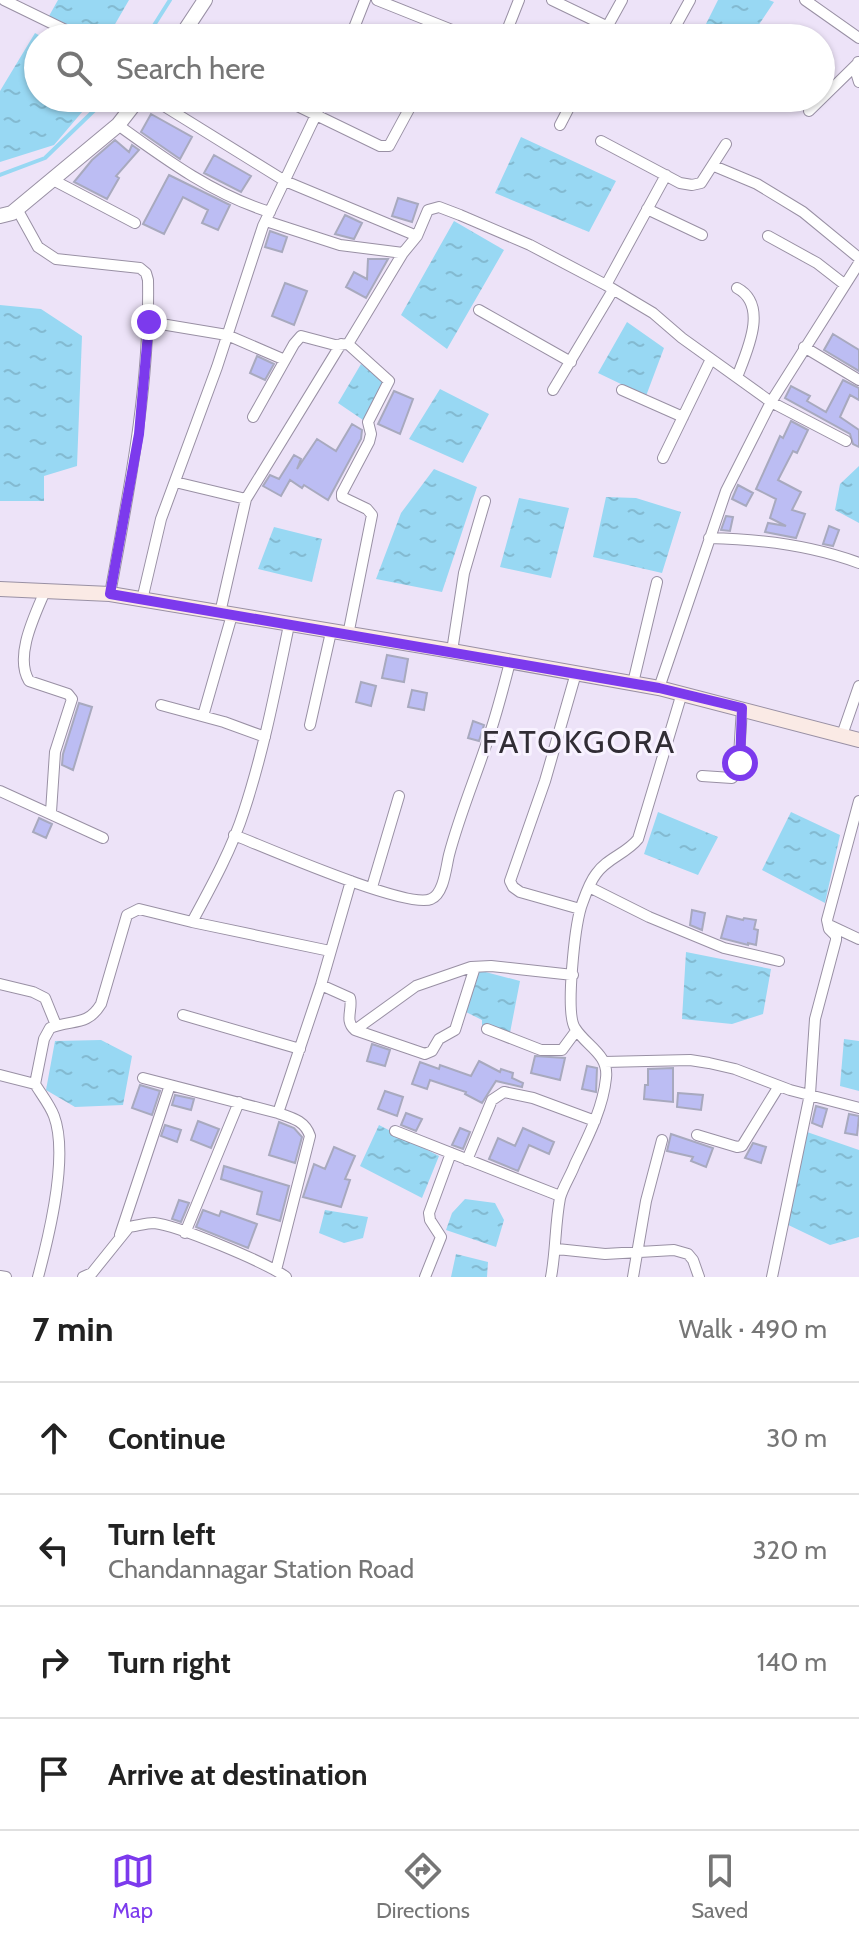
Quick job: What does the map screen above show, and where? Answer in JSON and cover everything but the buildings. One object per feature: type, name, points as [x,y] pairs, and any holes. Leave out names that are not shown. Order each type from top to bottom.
[{"type":"main road","points":[[0,589],[110,594],[452,651],[682,693],[859,740]]},
{"type":"street","points":[[4,0],[53,24]]},
{"type":"street","points":[[189,24],[205,0]]},
{"type":"street","points":[[356,24],[365,0]]},
{"type":"street","points":[[377,0],[426,24]]},
{"type":"street","points":[[510,24],[519,0]]},
{"type":"street","points":[[552,0],[602,24]]},
{"type":"street","points":[[607,24],[622,0]]},
{"type":"street","points":[[677,24],[690,0]]},
{"type":"street","points":[[805,0],[859,38]]},
{"type":"street","points":[[858,62],[856,72],[859,82]]},
{"type":"street","points":[[835,85],[858,62]]},
{"type":"street","points":[[0,216],[17,209],[53,180],[118,125],[128,112]]},
{"type":"street","points":[[174,112],[285,181],[417,236]]},
{"type":"street","points":[[311,112],[380,146],[389,146],[407,112]]},
{"type":"street","points":[[142,600],[161,519],[268,216],[318,112]]},
{"type":"street","points":[[560,125],[567,112]]},
{"type":"street","points":[[118,125],[185,172],[268,216],[340,245],[403,253]]},
{"type":"street","points":[[601,141],[692,185],[701,183],[726,144]]},
{"type":"street","points":[[659,688],[726,491],[771,402],[859,261],[803,212],[757,184],[714,166]]},
{"type":"street","points":[[553,390],[571,362],[666,175]]},
{"type":"street","points":[[53,180],[135,223]]},
{"type":"street","points":[[203,716],[226,614],[246,499],[403,253],[417,236],[428,210],[439,207],[530,245],[610,287],[653,313],[682,338],[771,402],[846,441]]},
{"type":"street","points":[[17,209],[38,247],[56,259],[140,268],[148,280],[149,322],[139,434],[110,594]]},
{"type":"street","points":[[647,209],[702,235]]},
{"type":"street","points":[[768,236],[817,263],[844,284]]},
{"type":"street","points":[[737,288],[750,300],[754,325],[737,377]]},
{"type":"street","points":[[479,310],[571,362]]},
{"type":"street","points":[[149,322],[227,335],[285,360]]},
{"type":"street","points":[[253,417],[301,336],[345,344],[389,381],[368,422],[369,442],[342,493],[342,497],[367,509],[372,515],[348,635]]},
{"type":"street","points":[[804,347],[859,380]]},
{"type":"street","points":[[663,458],[711,359]]},
{"type":"street","points":[[622,390],[683,417]]},
{"type":"street","points":[[175,482],[246,499]]},
{"type":"street","points":[[452,651],[464,573],[485,501]]},
{"type":"street","points":[[709,538],[799,545],[859,563]]},
{"type":"street","points":[[633,683],[657,582]]},
{"type":"street","points":[[45,591],[28,640],[26,675],[29,681],[71,695],[72,699],[55,752],[51,812]]},
{"type":"street","points":[[192,922],[214,882],[244,814],[265,737],[289,625]]},
{"type":"street","points":[[310,725],[331,632]]},
{"type":"street","points":[[234,835],[351,881],[422,901],[437,895],[491,731],[510,662]]},
{"type":"street","points":[[576,673],[545,781],[510,881],[520,892],[580,909]]},
{"type":"street","points":[[842,735],[859,686]]},
{"type":"street","points":[[551,1277],[557,1249],[560,1196],[595,1121],[606,1077],[604,1062],[576,1031],[570,1010],[580,909],[602,866],[632,847],[638,839],[682,693]]},
{"type":"street","points":[[161,705],[265,737]]},
{"type":"street","points":[[702,776],[732,778],[738,772],[742,708]]},
{"type":"street","points":[[0,791],[103,838]]},
{"type":"street","points":[[372,887],[399,796]]},
{"type":"street","points":[[772,1277],[810,1094],[811,1038],[836,940],[828,924],[832,898],[859,801]]},
{"type":"street","points":[[278,1113],[321,985],[351,881]]},
{"type":"street","points":[[589,887],[649,917],[724,948],[779,961]]},
{"type":"street","points":[[38,1277],[57,1185],[55,1117],[35,1084],[44,1039],[50,1028],[86,1020],[95,1013],[101,1004],[127,915],[139,909],[330,951]]},
{"type":"street","points":[[828,924],[859,939]]},
{"type":"street","points":[[355,1030],[416,986],[475,967],[573,975]]},
{"type":"street","points":[[321,985],[350,998],[349,1020],[355,1030],[429,1053],[439,1039],[455,1030],[475,967]]},
{"type":"street","points":[[0,984],[45,998],[56,1025]]},
{"type":"street","points":[[183,1015],[300,1049]]},
{"type":"street","points":[[487,1029],[549,1052],[562,1050],[576,1031]]},
{"type":"street","points":[[604,1062],[690,1060],[735,1069],[779,1086],[859,1108]]},
{"type":"street","points":[[0,1075],[35,1084]]},
{"type":"street","points":[[143,1078],[278,1113],[307,1127],[310,1136],[276,1270]]},
{"type":"street","points":[[119,1237],[170,1085]]},
{"type":"street","points":[[697,1135],[742,1146],[779,1086]]},
{"type":"street","points":[[467,1160],[492,1100],[504,1092],[533,1098],[595,1121]]},
{"type":"street","points":[[185,1233],[239,1102]]},
{"type":"street","points":[[395,1131],[560,1196]]},
{"type":"street","points":[[633,1277],[662,1140]]},
{"type":"street","points":[[425,1277],[441,1237],[429,1213],[451,1153]]},
{"type":"street","points":[[83,1277],[92,1273],[129,1227],[154,1223],[276,1270],[286,1277]]},
{"type":"street","points":[[557,1249],[605,1254],[674,1250],[688,1254],[698,1268],[699,1277]]},
{"type":"street","points":[[0,1276],[6,1277]]},
{"type":"water","points":[[58,0],[129,0],[115,24],[66,24],[49,16]]},
{"type":"water","points":[[718,0],[774,2],[759,24],[706,24]]},
{"type":"water","points":[[24,51],[24,112],[82,112],[54,145],[0,162],[0,91]]},
{"type":"water","points":[[521,137],[616,181],[589,232],[495,193]]},
{"type":"water","points":[[454,221],[504,250],[447,349],[401,315]]},
{"type":"water","points":[[0,305],[41,309],[82,336],[77,466],[44,476],[44,501],[0,501]]},
{"type":"water","points":[[627,322],[664,348],[646,396],[598,373]]},
{"type":"water","points":[[361,364],[386,384],[363,420],[338,403]]},
{"type":"water","points":[[440,389],[489,414],[463,463],[409,439]]},
{"type":"water","points":[[859,466],[859,523],[835,510],[840,484]]},
{"type":"water","points":[[434,469],[477,487],[442,592],[376,579],[401,513]]},
{"type":"water","points":[[606,497],[636,498],[681,512],[662,573],[593,557]]},
{"type":"water","points":[[519,498],[569,508],[551,578],[500,567]]},
{"type":"water","points":[[274,527],[322,539],[312,582],[258,569]]},
{"type":"water","points":[[658,812],[718,837],[698,875],[644,854]]},
{"type":"water","points":[[791,812],[840,835],[825,903],[762,870]]},
{"type":"water","points":[[686,952],[771,969],[763,1014],[732,1024],[682,1019]]},
{"type":"water","points":[[478,970],[520,981],[509,1038],[482,1031],[482,1020],[464,1011]]},
{"type":"water","points":[[844,1039],[859,1041],[859,1091],[840,1086]]},
{"type":"water","points":[[101,1040],[132,1056],[123,1105],[75,1107],[46,1090],[55,1041]]},
{"type":"water","points":[[379,1125],[439,1156],[422,1198],[360,1166]]},
{"type":"water","points":[[807,1132],[859,1150],[859,1237],[830,1245],[780,1221]]},
{"type":"water","points":[[465,1199],[495,1203],[504,1220],[496,1247],[446,1230],[452,1213]]},
{"type":"water","points":[[325,1210],[368,1217],[363,1238],[344,1243],[319,1233]]},
{"type":"water","points":[[456,1254],[488,1262],[487,1277],[451,1277]]},
{"type":"waterway","points":[[155,24],[170,0]]},
{"type":"waterway","points":[[0,175],[45,158],[93,112]]},
{"type":"district","name":"FATOKGORA","points":[[579,742]]},
{"type":"route","points":[[149,322],[139,434],[110,594],[659,688],[742,708],[740,763]]}]
